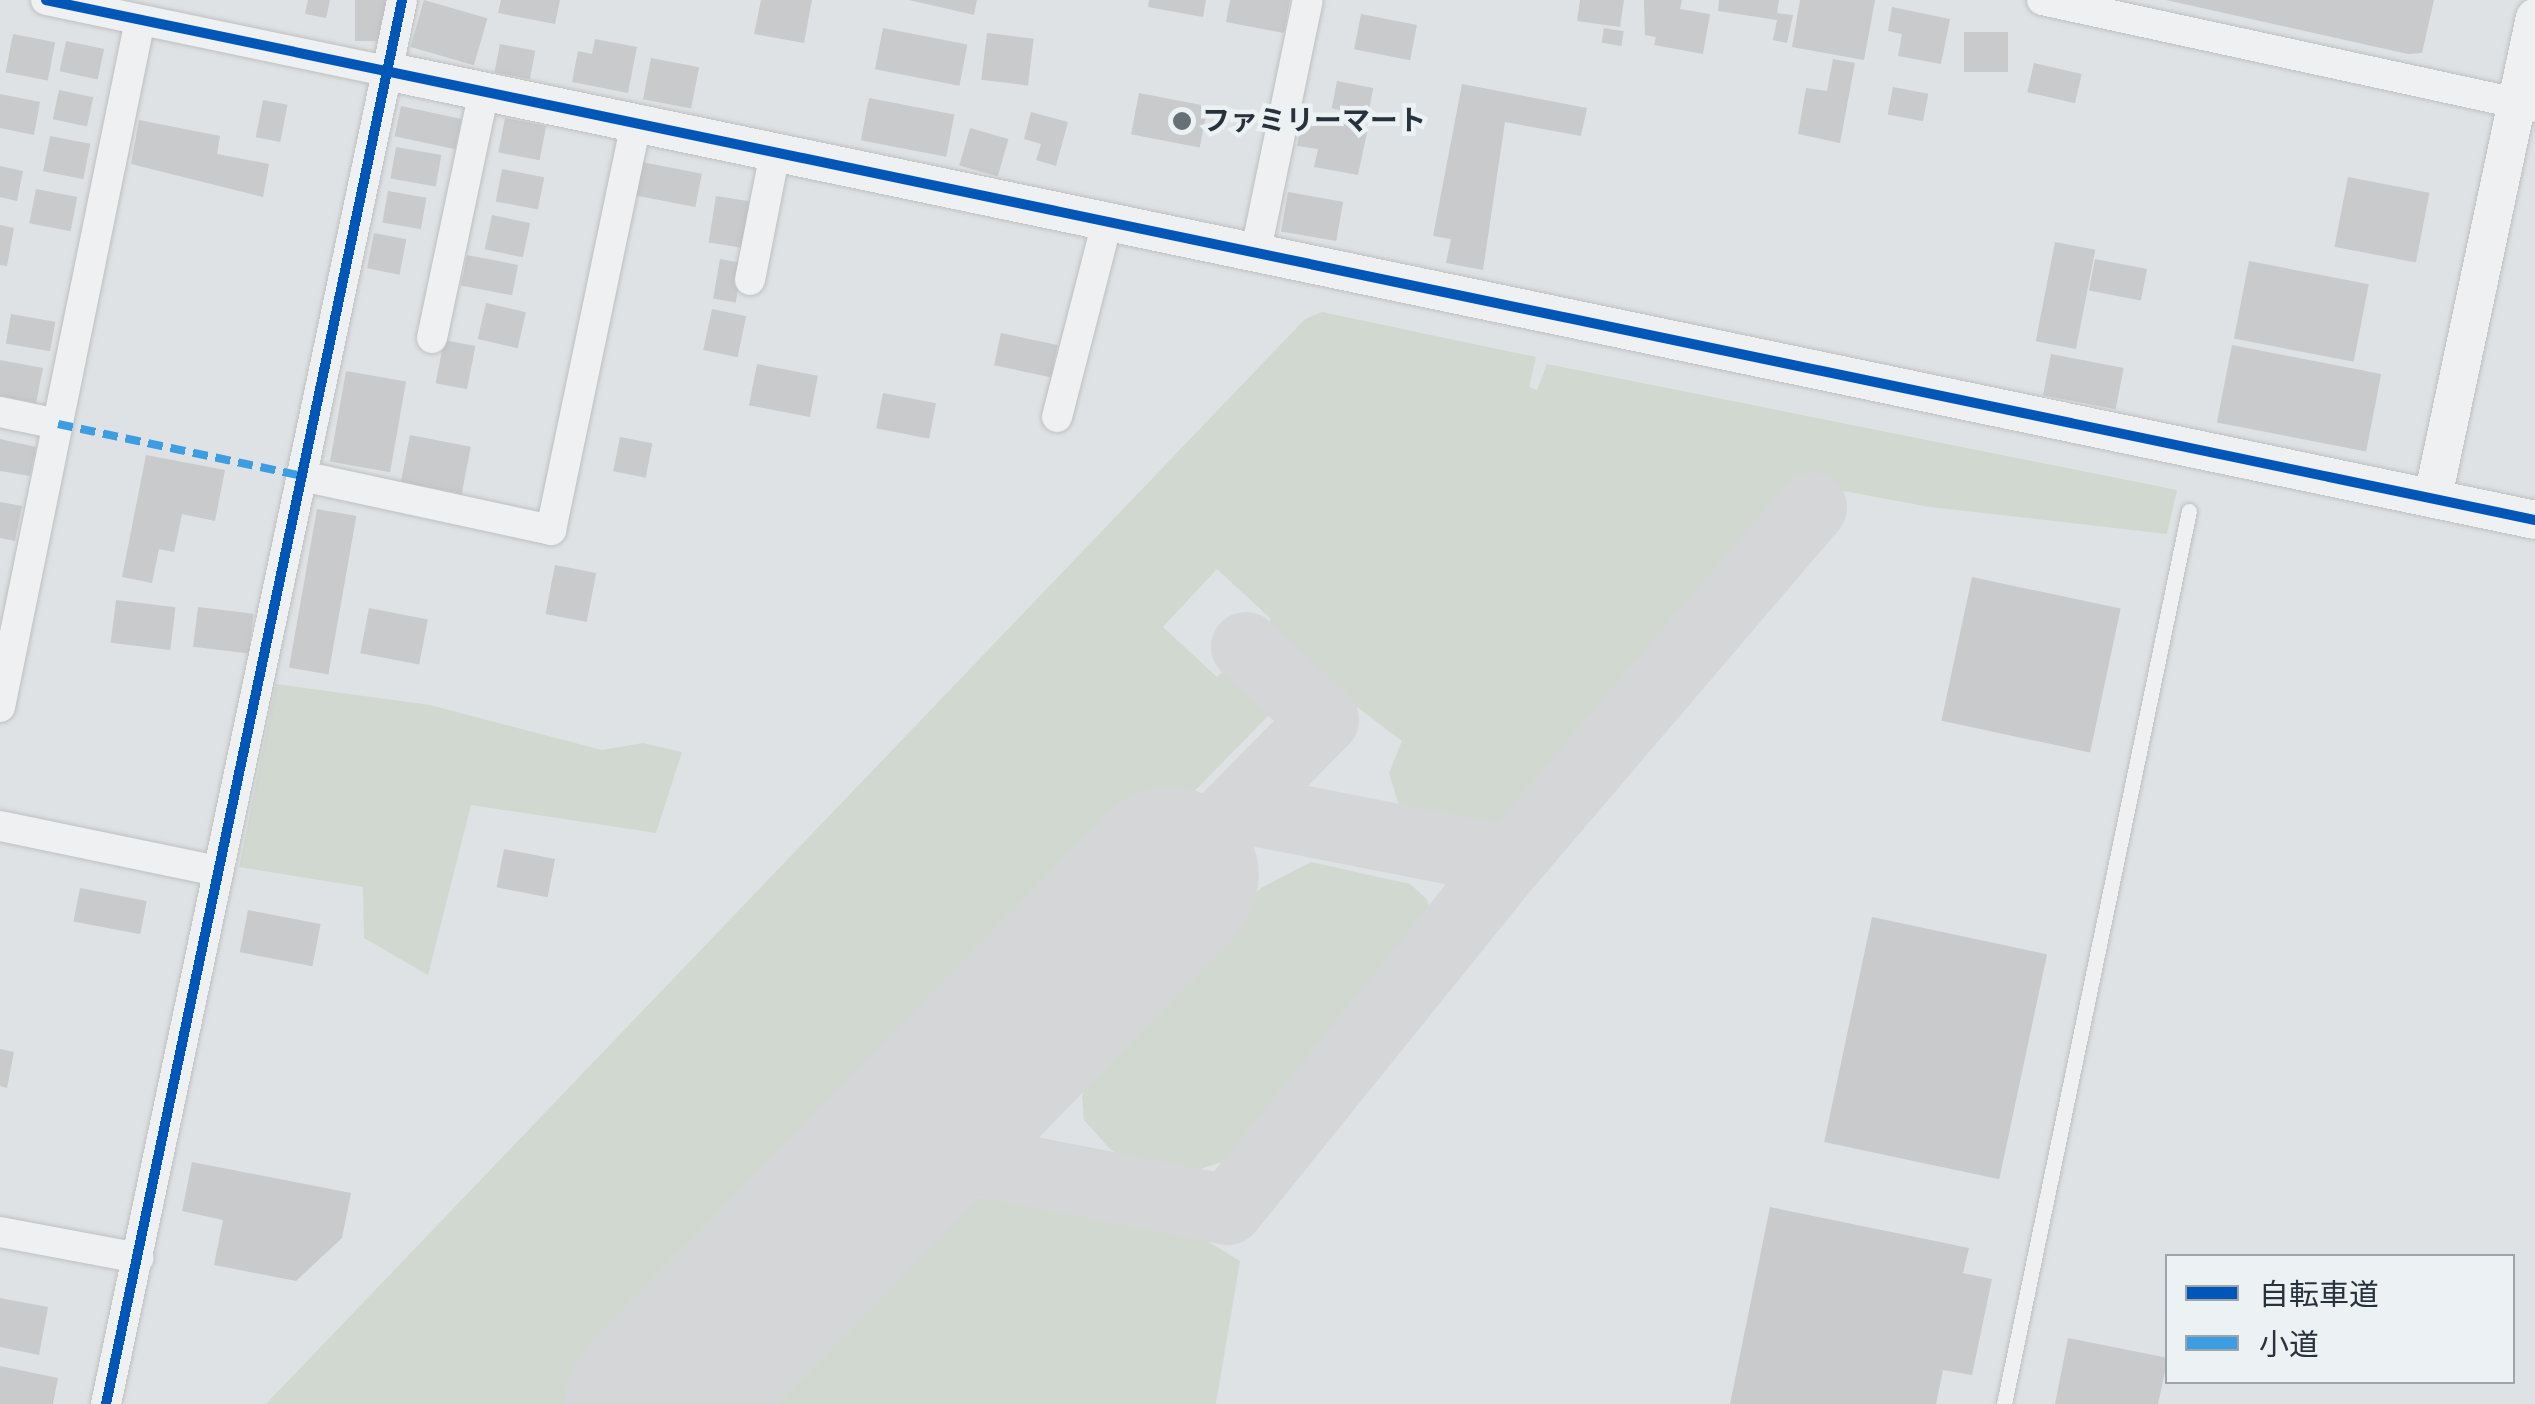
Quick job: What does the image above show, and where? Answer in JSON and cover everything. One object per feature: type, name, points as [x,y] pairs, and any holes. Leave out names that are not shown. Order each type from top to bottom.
[{"type":"street","points":[[46,0],[2535,520]]},
{"type":"street","points":[[106,1404],[402,0]]},
{"type":"street","points":[[1255,255],[1308,0]]},
{"type":"street","points":[[2042,0],[2526,105]]},
{"type":"street","points":[[2433,497],[2526,105],[2535,18]]},
{"type":"street","points":[[0,707],[15,560],[58,424],[140,20]]},
{"type":"street","points":[[432,338],[484,92]]},
{"type":"street","points":[[302,476],[551,530],[636,124]]},
{"type":"street","points":[[750,280],[775,153]]},
{"type":"street","points":[[1056,417],[1107,222]]},
{"type":"street","points":[[0,412],[58,424]]},
{"type":"street","points":[[0,826],[218,872]]},
{"type":"street","points":[[0,1232],[139,1258]]},
{"type":"lane","points":[[2004,1404],[2189,511]]},
{"type":"shaded area","points":[[1322,312],[1536,357],[1529,387],[1537,390],[1547,364],[2177,490],[2167,534],[1930,507],[1805,484],[1553,788],[1499,824],[1466,826],[1419,817],[1399,806],[1389,773],[1402,741],[1313,674],[1264,628],[1271,619],[1217,569],[1163,627],[1217,677],[1222,672],[1270,714],[595,1404],[266,1404],[1305,319]]},
{"type":"shaded area","points":[[276,684],[430,705],[602,750],[643,743],[682,752],[656,833],[471,805],[428,975],[364,938],[363,887],[239,867]]},
{"type":"shaded area","points":[[1311,862],[1410,884],[1427,899],[1432,918],[1425,943],[1250,1153],[1197,1170],[1127,1160],[1110,1149],[1084,1120],[1082,1096],[1097,1057],[1261,888]]},
{"type":"shaded area","points":[[982,1197],[1199,1236],[1240,1261],[1216,1404],[757,1404],[941,1216]]},
{"type":"building","points":[[308,0],[330,0],[326,18],[305,14]]},
{"type":"building","points":[[355,0],[387,0],[387,41],[355,41]]},
{"type":"building","points":[[424,0],[487,18],[474,65],[410,47]]},
{"type":"building","points":[[501,0],[560,0],[555,24],[498,13]]},
{"type":"building","points":[[761,0],[812,0],[804,43],[754,34]]},
{"type":"building","points":[[909,0],[977,0],[974,15]]},
{"type":"building","points":[[1149,0],[1206,0],[1203,17],[1148,7]]},
{"type":"building","points":[[1230,0],[1290,0],[1284,33],[1226,22]]},
{"type":"building","points":[[1580,0],[1624,0],[1620,27],[1577,21]]},
{"type":"building","points":[[1644,0],[1682,0],[1680,9],[1710,14],[1703,54],[1654,45],[1656,37],[1645,35]]},
{"type":"building","points":[[1719,0],[1779,0],[1777,13],[1793,15],[1787,43],[1773,40],[1777,20],[1718,11]]},
{"type":"building","points":[[1800,0],[1875,0],[1864,60],[1792,47]]},
{"type":"building","points":[[2166,0],[2434,0],[2422,53],[2408,54]]},
{"type":"building","points":[[1892,7],[1950,19],[1941,64],[1898,56],[1902,34],[1888,31]]},
{"type":"building","points":[[1361,14],[1417,25],[1410,60],[1354,49]]},
{"type":"building","points":[[883,28],[967,44],[959,86],[875,69]]},
{"type":"building","points":[[1604,28],[1624,31],[1621,46],[1602,43]]},
{"type":"building","points":[[1964,32],[2008,32],[2008,72],[1964,72]]},
{"type":"building","points":[[987,33],[1034,39],[1028,85],[981,80]]},
{"type":"building","points":[[13,34],[55,42],[48,80],[6,72]]},
{"type":"building","points":[[595,39],[637,47],[628,93],[572,82],[578,51],[592,54]]},
{"type":"building","points":[[66,41],[104,49],[98,79],[60,71]]},
{"type":"building","points":[[500,44],[535,51],[530,79],[494,72]]},
{"type":"building","points":[[651,58],[699,67],[691,109],[643,99]]},
{"type":"building","points":[[1833,59],[1855,63],[1840,143],[1798,134],[1806,88],[1827,91]]},
{"type":"building","points":[[2034,63],[2082,74],[2075,103],[2027,92]]},
{"type":"building","points":[[1337,81],[1373,88],[1368,116],[1332,108]]},
{"type":"building","points":[[1462,84],[1587,108],[1581,136],[1505,122],[1483,270],[1446,263],[1451,239],[1433,236]]},
{"type":"building","points":[[1893,87],[1928,94],[1923,121],[1888,114]]},
{"type":"building","points":[[59,90],[93,97],[87,127],[53,119]]},
{"type":"building","points":[[1139,93],[1208,106],[1200,148],[1131,134]]},
{"type":"building","points":[[0,94],[40,102],[34,135],[0,128]]},
{"type":"building","points":[[869,98],[954,115],[946,157],[861,140]]},
{"type":"building","points":[[263,100],[288,105],[280,142],[256,137]]},
{"type":"building","points":[[401,106],[462,119],[455,149],[395,136]]},
{"type":"building","points":[[1031,112],[1068,122],[1056,166],[1036,160],[1041,144],[1024,139]]},
{"type":"building","points":[[1303,115],[1368,128],[1358,175],[1314,167],[1318,149],[1297,146]]},
{"type":"building","points":[[505,118],[546,126],[540,160],[498,152]]},
{"type":"building","points":[[139,120],[220,136],[217,154],[269,164],[263,197],[131,164]]},
{"type":"building","points":[[970,128],[1008,139],[998,177],[959,165]]},
{"type":"building","points":[[50,136],[90,144],[83,179],[43,171]]},
{"type":"building","points":[[396,147],[441,155],[436,187],[390,179]]},
{"type":"building","points":[[642,162],[702,174],[695,207],[636,195]]},
{"type":"building","points":[[0,166],[23,171],[17,201],[0,197]]},
{"type":"building","points":[[502,169],[544,177],[538,210],[496,201]]},
{"type":"building","points":[[2348,177],[2429,193],[2416,263],[2334,247]]},
{"type":"building","points":[[36,189],[77,197],[71,231],[29,223]]},
{"type":"building","points":[[388,191],[426,198],[421,229],[382,223]]},
{"type":"building","points":[[1288,192],[1343,202],[1336,241],[1281,231]]},
{"type":"building","points":[[716,196],[753,202],[745,248],[709,242]]},
{"type":"building","points":[[492,215],[530,223],[523,257],[485,249]]},
{"type":"building","points":[[0,225],[14,228],[7,266],[0,265]]},
{"type":"building","points":[[374,233],[406,239],[400,275],[367,268]]},
{"type":"building","points":[[2055,242],[2095,250],[2076,349],[2036,341]]},
{"type":"building","points":[[467,255],[518,265],[512,295],[461,285]]},
{"type":"building","points":[[720,259],[743,263],[736,302],[713,298]]},
{"type":"building","points":[[2095,259],[2147,269],[2141,301],[2089,290]]},
{"type":"building","points":[[2249,261],[2369,284],[2354,362],[2234,339]]},
{"type":"building","points":[[486,303],[526,312],[518,348],[478,339]]},
{"type":"building","points":[[712,309],[746,316],[738,357],[703,350]]},
{"type":"building","points":[[11,314],[55,322],[50,351],[6,344]]},
{"type":"building","points":[[1001,333],[1058,345],[1051,377],[994,365]]},
{"type":"building","points":[[444,340],[475,346],[467,389],[436,383]]},
{"type":"building","points":[[2232,345],[2381,374],[2366,452],[2217,423]]},
{"type":"building","points":[[2051,354],[2124,368],[2116,409],[2043,395]]},
{"type":"building","points":[[0,360],[43,368],[36,403],[0,396]]},
{"type":"building","points":[[757,364],[818,376],[810,417],[749,405]]},
{"type":"building","points":[[346,371],[406,382],[390,472],[330,462]]},
{"type":"building","points":[[883,393],[936,403],[929,439],[876,428]]},
{"type":"building","points":[[410,435],[471,447],[462,494],[401,482]]},
{"type":"building","points":[[620,437],[652,443],[646,478],[613,471]]},
{"type":"building","points":[[0,439],[36,447],[30,476],[0,471]]},
{"type":"building","points":[[146,455],[225,470],[215,521],[182,514],[174,552],[159,549],[152,583],[122,577]]},
{"type":"building","points":[[0,502],[22,506],[15,541],[0,538]]},
{"type":"building","points":[[317,509],[356,516],[328,674],[289,668]]},
{"type":"building","points":[[555,565],[596,573],[587,622],[545,614]]},
{"type":"building","points":[[1972,577],[2121,609],[2090,752],[1941,721]]},
{"type":"building","points":[[116,600],[176,607],[170,650],[111,643]]},
{"type":"building","points":[[198,607],[254,614],[249,654],[193,647]]},
{"type":"building","points":[[369,608],[428,619],[419,665],[360,653]]},
{"type":"building","points":[[504,849],[555,859],[548,897],[497,887]]},
{"type":"building","points":[[80,888],[147,901],[140,934],[74,921]]},
{"type":"building","points":[[248,910],[321,924],[312,966],[240,952]]},
{"type":"building","points":[[1872,917],[2047,954],[1999,1179],[1824,1142]]},
{"type":"building","points":[[0,1049],[14,1052],[7,1088],[0,1086]]},
{"type":"building","points":[[192,1162],[351,1193],[342,1238],[296,1281],[214,1265],[223,1220],[182,1211]]},
{"type":"building","points":[[1770,1207],[1969,1248],[1963,1273],[1992,1279],[1972,1375],[1943,1370],[1936,1404],[1730,1404]]},
{"type":"building","points":[[0,1298],[48,1307],[39,1355],[0,1347]]},
{"type":"building","points":[[2068,1338],[2165,1357],[2158,1404],[2055,1404]]},
{"type":"building","points":[[0,1366],[58,1378],[53,1404],[0,1404]]},
{"type":"taxiway","points":[[905,1147],[1228,1210],[1510,861],[1812,508]]},
{"type":"taxiway","points":[[1170,876],[1324,720],[1246,647]]},
{"type":"taxiway","points":[[1239,808],[1510,861]]},
{"type":"runway","points":[[654,1404],[1170,876]]},
{"type":"marked path","points":[[58,424],[302,476]]},
{"type":"cycle path","points":[[46,0],[2535,520]]},
{"type":"cycle path","points":[[106,1404],[402,0]]},
{"type":"place","name":"ファミリーマート","points":[[1182,121]]}]
